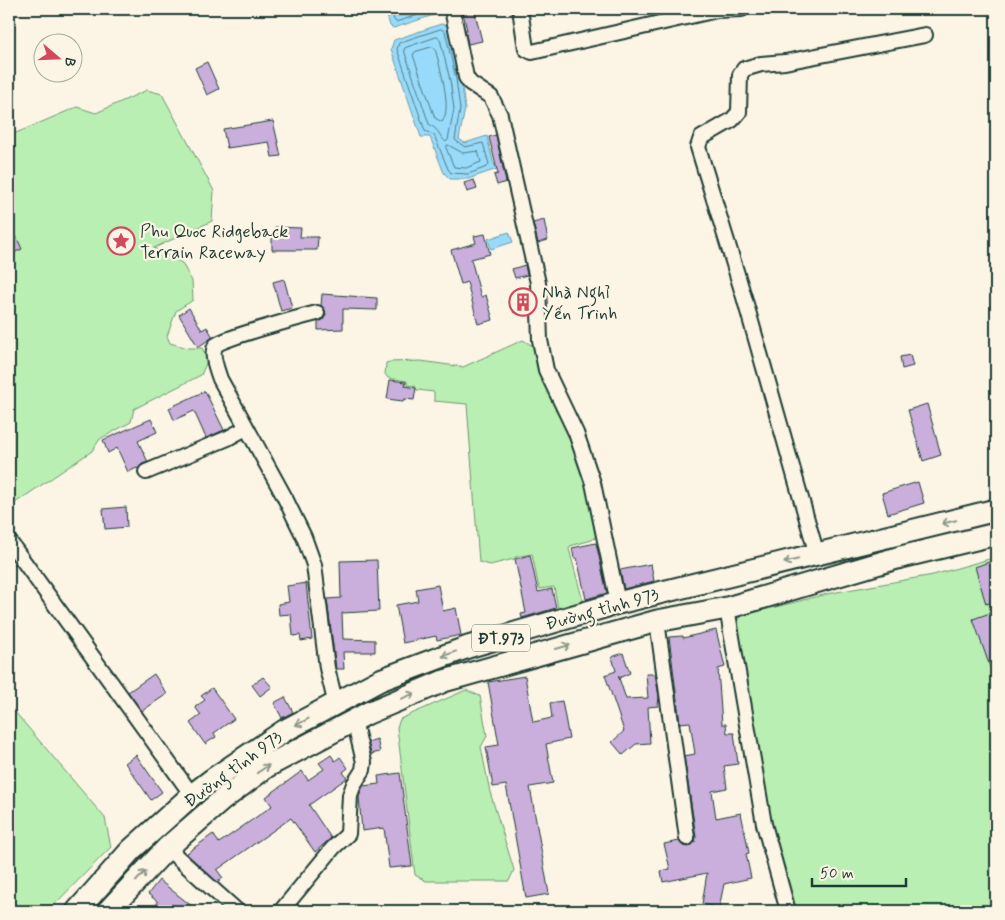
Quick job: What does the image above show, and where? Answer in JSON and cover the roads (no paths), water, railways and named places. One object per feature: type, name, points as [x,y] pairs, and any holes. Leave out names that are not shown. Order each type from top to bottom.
[{"type":"main road","name":"Đường tỉnh 973","points":[[78,911],[131,850],[213,778],[284,731],[380,680],[468,647],[618,603],[996,510]]},
{"type":"main road","name":"Đường tỉnh 973","points":[[108,911],[167,848],[222,800],[266,767],[354,720],[444,681],[657,621],[727,608],[897,558],[996,534]]},
{"type":"street","points":[[452,9],[466,77],[470,83],[491,97],[500,115],[538,283],[540,340],[546,370],[576,433],[593,483],[618,603]]},
{"type":"street","points":[[520,9],[526,49],[532,52],[717,10],[742,9]]},
{"type":"street","points":[[817,555],[744,297],[698,147],[701,138],[732,120],[739,112],[740,75],[744,69],[761,64],[785,62],[925,35]]},
{"type":"street","points":[[317,313],[221,341],[217,344],[214,352],[220,379],[304,537],[314,565],[327,668],[336,705]]},
{"type":"street","points":[[146,472],[228,438],[246,428]]},
{"type":"street","points":[[9,541],[192,795]]},
{"type":"street","points":[[727,608],[764,824],[788,911]]},
{"type":"street","points":[[657,621],[688,838]]},
{"type":"street","points":[[281,911],[333,848],[348,834],[350,795],[354,784],[363,770],[364,762],[354,720]]},
{"type":"street","points":[[167,848],[237,911]]},
{"type":"water","points":[[385,9],[445,9],[443,12],[394,28],[390,26]]},
{"type":"water","points":[[441,24],[448,25],[461,79],[465,109],[459,139],[465,143],[487,136],[493,162],[497,169],[468,179],[450,179],[444,173],[430,137],[421,137],[391,49],[394,40]]},
{"type":"water","points":[[509,232],[513,242],[491,249],[488,239]]},
{"type":"place","name":"Phu Quoc Ridgeback Terrain Raceway","points":[[121,241]]},
{"type":"place","name":"Nhà Nghỉ Yến Trinh","points":[[523,302]]}]
